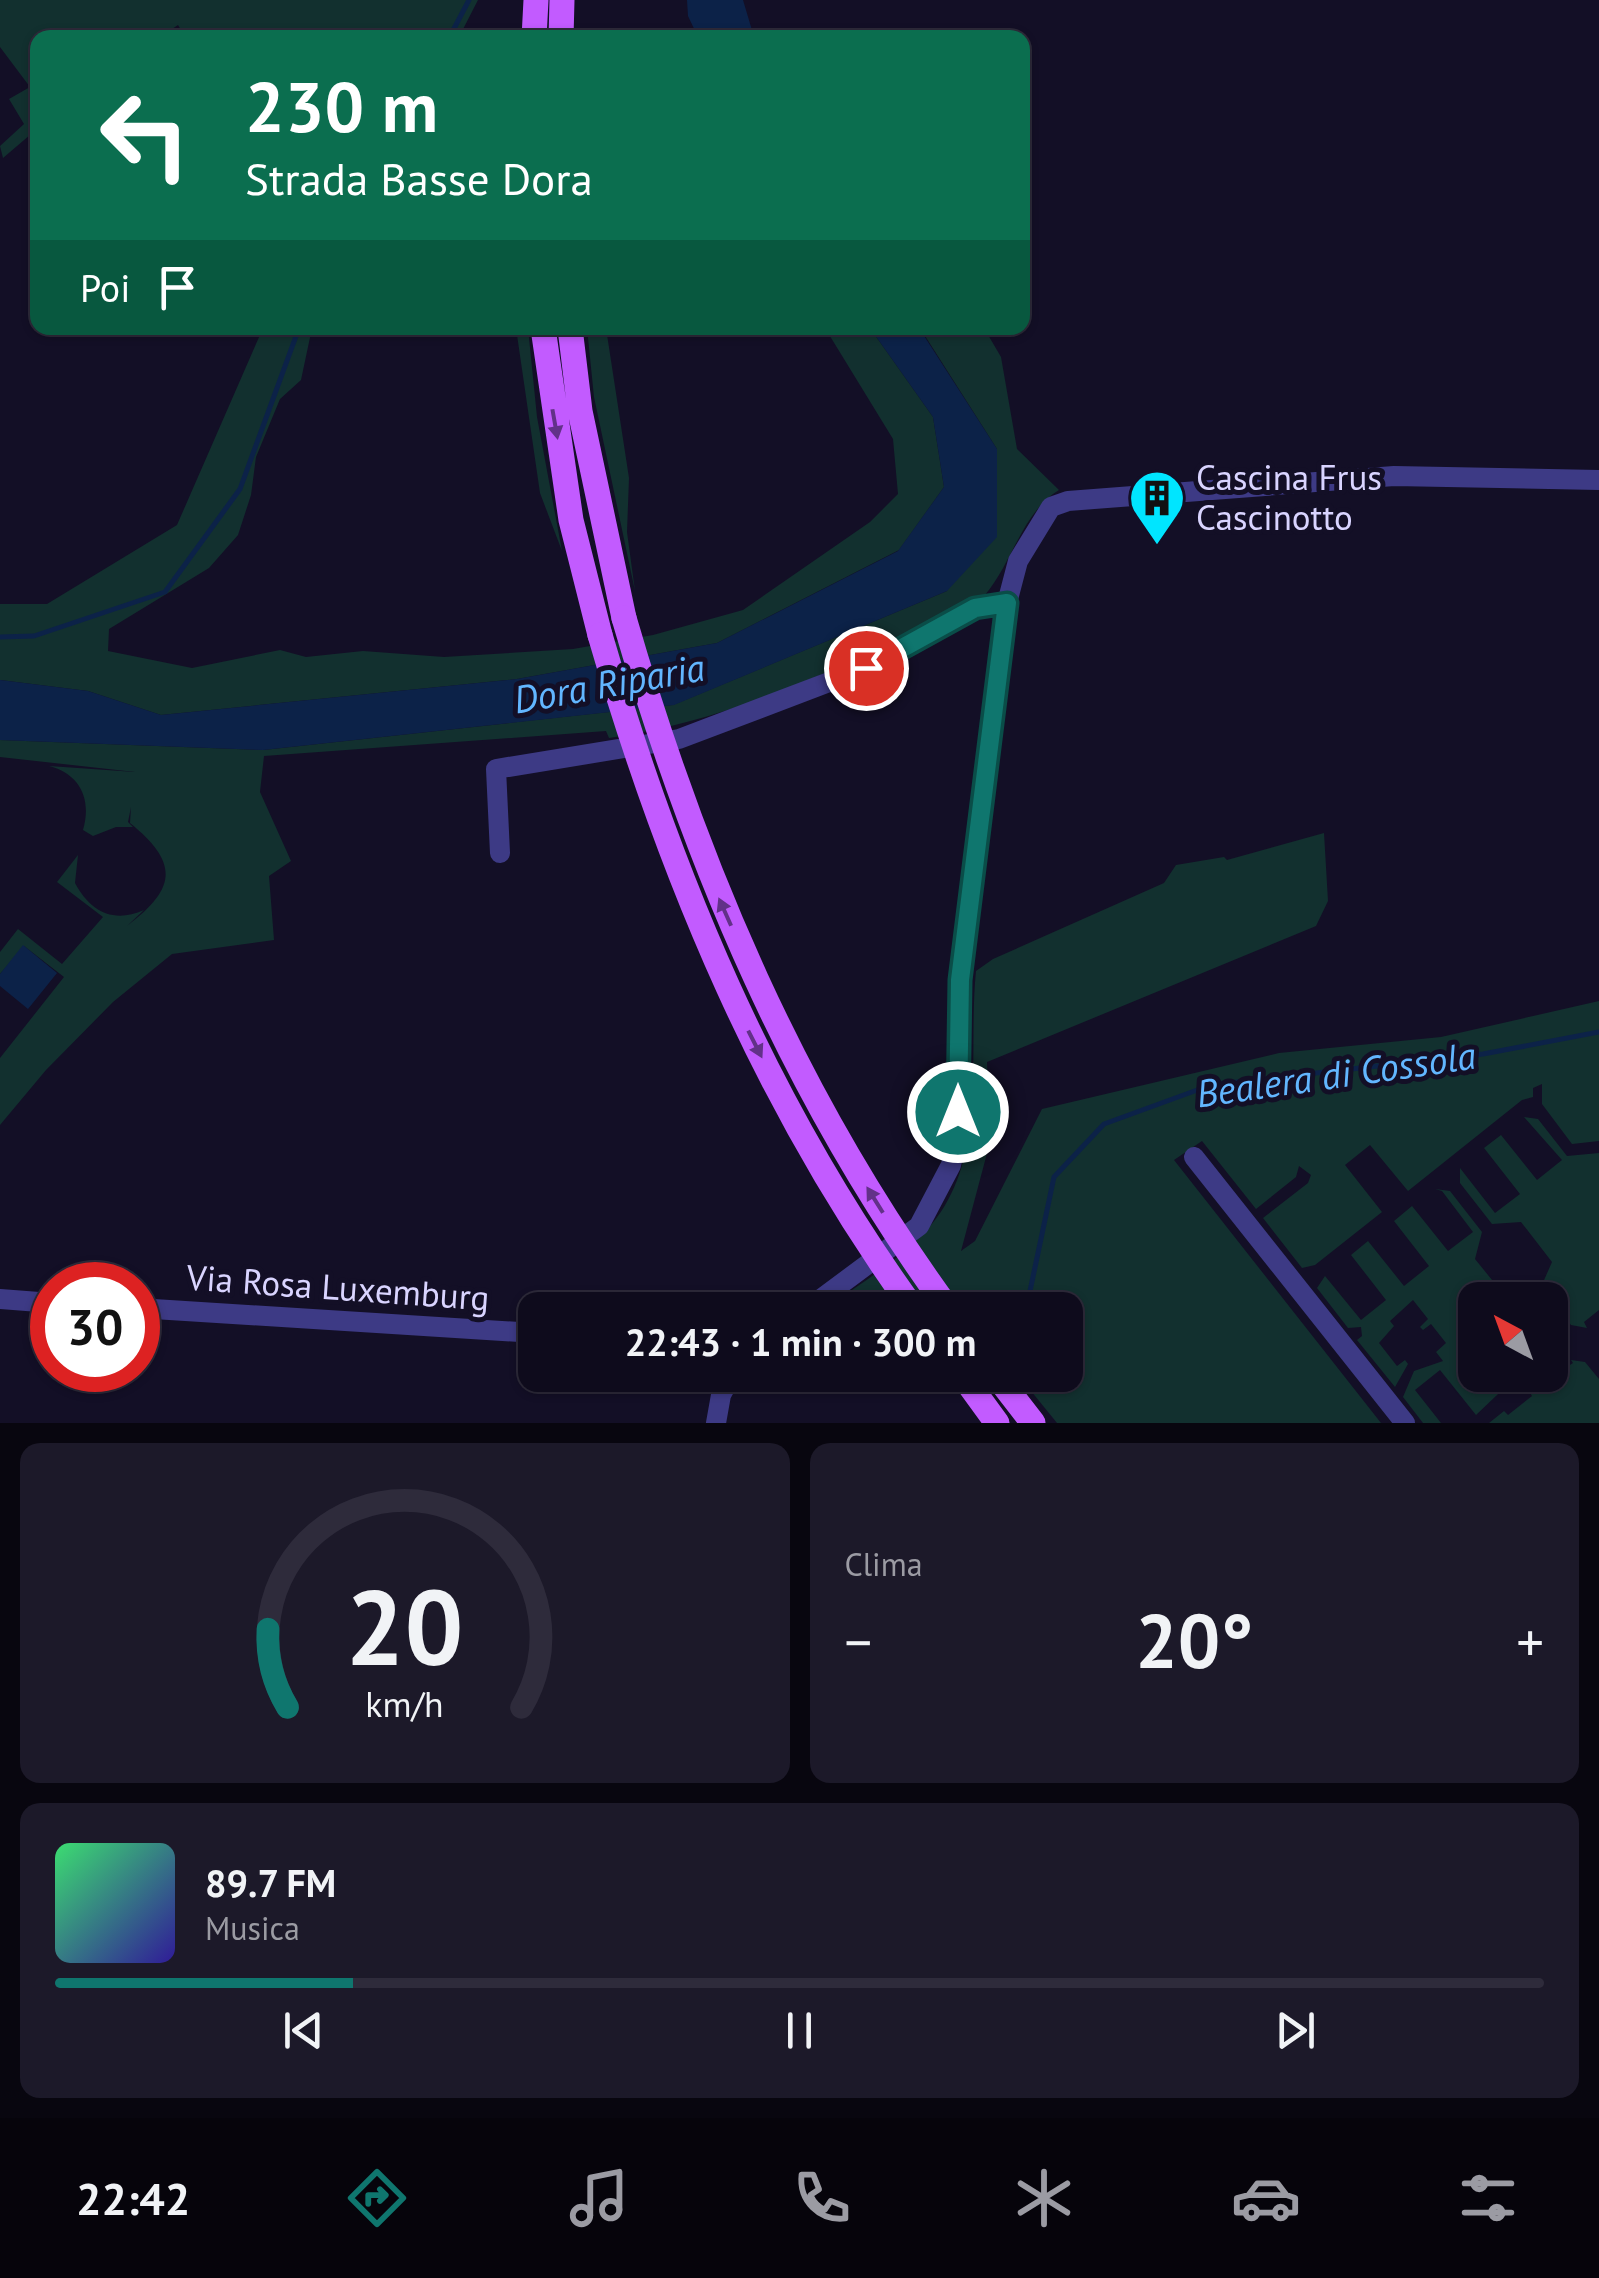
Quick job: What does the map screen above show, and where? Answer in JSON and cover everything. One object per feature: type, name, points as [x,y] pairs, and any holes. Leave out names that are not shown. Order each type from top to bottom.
[{"type":"main road","points":[[534,30],[536,0]]},
{"type":"main road","points":[[560,30],[562,0]]},
{"type":"main road","points":[[544,335],[571,520],[647,794],[698,926],[818,1164],[902,1292]]},
{"type":"main road","points":[[571,335],[584,428],[624,618],[677,790],[760,992],[843,1148],[937,1292]]},
{"type":"main road","points":[[974,1392],[996,1422]]},
{"type":"main road","points":[[1009,1392],[1033,1423]]},
{"type":"street","points":[[830,1292],[919,1226],[951,1165],[958,1135],[960,980],[1007,603],[1013,576],[1033,532],[1059,502],[1394,476],[1599,480]]},
{"type":"street","points":[[500,853],[496,769],[679,738],[866,668],[975,608],[1007,603]]},
{"type":"street","points":[[1194,1157],[1405,1423]]},
{"type":"street","points":[[0,1299],[30,1301]]},
{"type":"street","name":"Via Rosa Luxemburg","points":[[160,1309],[518,1332]]},
{"type":"street","points":[[716,1423],[722,1392]]},
{"type":"green space","points":[[0,0],[478,0],[463,30],[181,30],[178,25],[170,30],[30,30],[30,87],[0,47]]},
{"type":"green space","points":[[30,87],[30,135],[3,158],[0,146],[24,124],[9,99]]},
{"type":"green space","points":[[260,335],[311,335],[301,380],[280,399],[256,457],[251,495],[238,535],[209,568],[109,629],[108,651],[192,668],[280,650],[306,657],[363,651],[444,657],[573,649],[653,635],[743,610],[870,522],[898,494],[893,439],[829,335],[875,335],[933,417],[944,487],[899,550],[717,643],[517,679],[161,715],[88,691],[0,680],[0,604],[47,604],[177,525]]},
{"type":"green space","points":[[517,335],[529,335],[537,417],[562,551],[540,493]]},
{"type":"green space","points":[[588,335],[607,335],[629,478],[627,532],[635,591],[594,397]]},
{"type":"green space","points":[[924,335],[988,335],[1001,357],[1017,449],[1059,490],[1035,512],[984,596],[802,683],[707,716],[609,738],[606,731],[264,756],[260,792],[291,861],[269,876],[274,940],[172,954],[113,1002],[46,1070],[0,1125],[0,1058],[64,977],[24,946],[0,974],[0,952],[18,929],[62,964],[103,917],[57,882],[78,855],[75,883],[95,908],[122,916],[144,910],[127,926],[143,912],[155,899],[166,875],[157,851],[130,823],[131,807],[128,822],[133,827],[116,827],[93,836],[83,830],[86,808],[81,789],[69,775],[49,766],[135,772],[0,757],[0,740],[263,750],[673,705],[947,591],[997,449]]},
{"type":"green space","points":[[1324,833],[1328,901],[1316,926],[987,1062],[990,1142],[961,1251],[975,1241],[1042,1109],[1279,1053],[1441,1037],[1599,1001],[1599,1141],[1572,1144],[1542,1104],[1542,1084],[1533,1088],[1533,1097],[1522,1100],[1408,1191],[1370,1145],[1345,1165],[1382,1212],[1315,1265],[1302,1268],[1263,1218],[1308,1183],[1311,1175],[1299,1166],[1296,1177],[1256,1209],[1202,1141],[1174,1160],[1381,1423],[1057,1423],[1032,1392],[1083,1392],[1083,1292],[849,1292],[922,1235],[944,1208],[958,1177],[971,1110],[976,971],[993,959],[1164,883],[1176,865],[1224,857],[1227,860]]},
{"type":"green space","points":[[1524,1117],[1538,1119],[1567,1156],[1599,1153],[1599,1310],[1584,1322],[1587,1328],[1568,1321],[1568,1282],[1543,1282],[1552,1262],[1521,1222],[1492,1224],[1460,1183],[1460,1168],[1495,1213],[1520,1194],[1484,1148],[1501,1135],[1537,1180],[1562,1160]]},
{"type":"green space","points":[[1435,1189],[1450,1191],[1482,1232],[1475,1259],[1494,1282],[1458,1282],[1458,1392],[1500,1392],[1476,1415],[1440,1370],[1415,1390],[1441,1423],[1423,1423],[1403,1397],[1414,1371],[1443,1361],[1436,1352],[1446,1343],[1431,1324],[1423,1330],[1420,1327],[1428,1319],[1413,1300],[1390,1321],[1394,1326],[1379,1343],[1397,1366],[1405,1360],[1408,1364],[1395,1387],[1357,1340],[1362,1336],[1361,1327],[1348,1328],[1317,1288],[1325,1276],[1361,1320],[1386,1300],[1351,1255],[1368,1241],[1404,1286],[1429,1266],[1394,1221],[1412,1206],[1448,1251],[1473,1232],[1442,1191]]},
{"type":"green space","points":[[1571,1360],[1585,1362],[1599,1379],[1599,1423],[1489,1423],[1504,1411],[1508,1415],[1532,1396],[1530,1392],[1568,1392],[1568,1366],[1573,1363]]},
{"type":"water","points":[[687,0],[743,0],[752,30],[695,30]]},
{"type":"water","name":"Dora Riparia","points":[[875,335],[924,335],[997,449],[997,537],[947,591],[674,705],[263,750],[0,740],[0,680],[88,691],[161,715],[517,679],[717,643],[898,551],[944,487],[933,417]]},
{"type":"water","points":[[23,945],[57,973],[28,1009],[0,986],[0,974]]},
{"type":"waterway","points":[[453,30],[469,0]]},
{"type":"waterway","points":[[0,637],[34,636],[165,592],[240,489],[296,335]]},
{"type":"waterway","name":"Bealera di Cossola","points":[[1030,1292],[1054,1177],[1104,1124],[1211,1085],[1483,1054],[1599,1032]]},
{"type":"place","name":"Cascina Frus Cascinotto","points":[[1157,547]]},
{"type":"route","points":[[866,668],[975,608],[1007,603],[960,980],[958,1112]]}]
